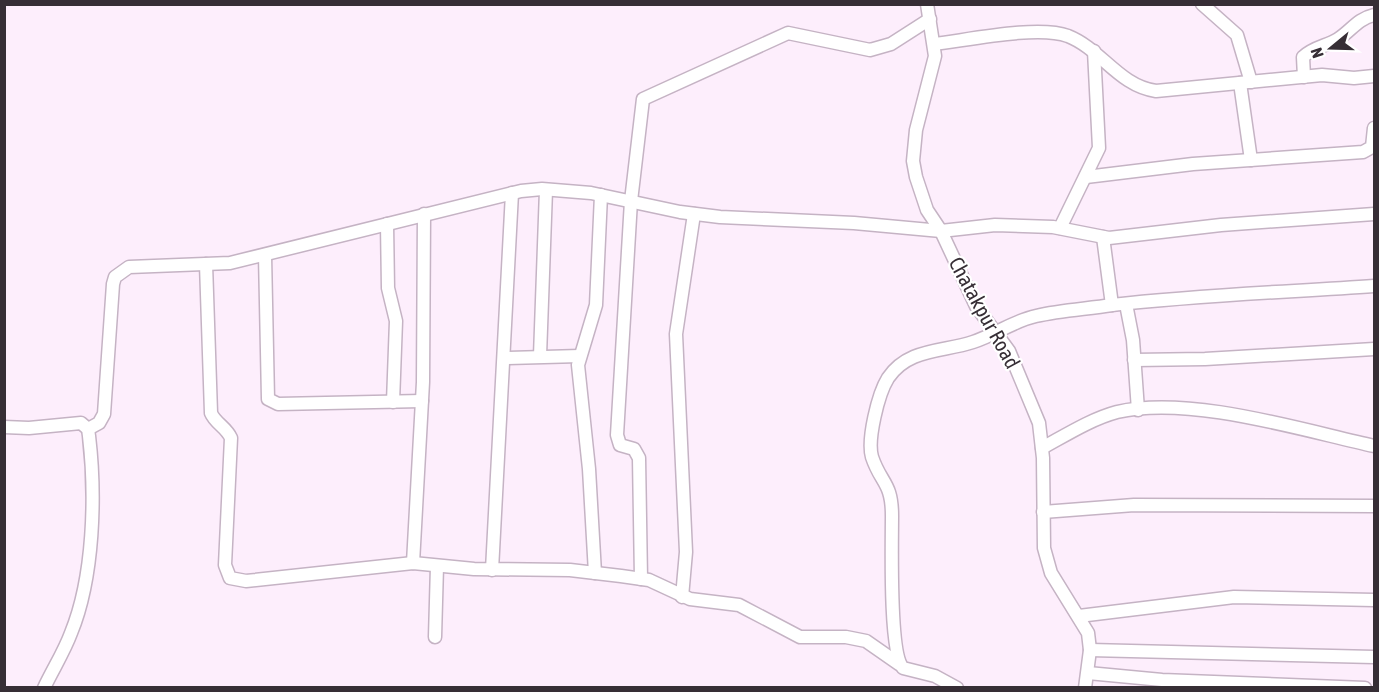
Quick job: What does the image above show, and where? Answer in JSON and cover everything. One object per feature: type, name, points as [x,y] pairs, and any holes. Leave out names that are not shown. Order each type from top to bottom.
[{"type":"street","name":"Chatakpur Road","points":[[927,4],[935,44],[935,56],[916,130],[913,161],[920,191],[976,306],[1009,351],[1039,423],[1042,448],[1042,531],[1047,561],[1058,584],[1088,633],[1090,650],[1085,687]]},
{"type":"street","points":[[1202,4],[1237,35],[1246,82],[1251,160]]},
{"type":"street","points":[[1304,77],[1303,57],[1308,51],[1337,40],[1358,21],[1374,15]]},
{"type":"street","points":[[641,579],[639,458],[634,449],[620,445],[617,435],[631,201],[643,99],[788,33],[870,50],[891,44],[930,19]]},
{"type":"street","points":[[935,44],[1032,33],[1054,33],[1068,36],[1094,51],[1117,72],[1147,90],[1304,77],[1374,76]]},
{"type":"street","points":[[1060,228],[1099,148],[1094,51]]},
{"type":"street","points":[[1086,177],[1193,164],[1373,152],[1374,128]]},
{"type":"street","points":[[540,356],[546,190]]},
{"type":"street","points":[[88,429],[99,423],[104,414],[109,317],[116,277],[129,267],[206,264],[266,255],[512,193],[546,190],[601,195],[694,214],[941,231],[995,225],[1060,228],[1120,239],[1221,225],[1374,214]]},
{"type":"street","points":[[492,570],[512,193]]},
{"type":"street","points":[[595,573],[590,469],[580,398],[580,356],[596,305],[601,195]]},
{"type":"street","points":[[413,563],[422,401],[424,214]]},
{"type":"street","points":[[682,597],[686,552],[676,334],[694,214]]},
{"type":"street","points":[[387,224],[388,288],[396,321],[393,402]]},
{"type":"street","points":[[1103,237],[1112,305]]},
{"type":"street","points":[[266,255],[268,399],[278,404],[422,401]]},
{"type":"street","points":[[206,264],[210,413],[213,420],[227,430],[231,438],[225,565],[230,578],[246,581],[413,563],[492,570],[595,573],[641,579],[658,583],[682,597],[739,604],[800,637],[846,637],[866,641],[903,668],[935,676],[957,687]]},
{"type":"street","points":[[899,664],[892,584],[892,498],[872,456],[870,442],[879,403],[888,379],[911,358],[930,350],[975,342],[1035,316],[1179,297],[1374,286]]},
{"type":"street","points":[[1126,304],[1138,410]]},
{"type":"street","points":[[1134,360],[1205,359],[1374,349]]},
{"type":"street","points":[[505,358],[580,356]]},
{"type":"street","points":[[1042,448],[1098,419],[1138,410],[1219,412],[1374,446]]},
{"type":"street","points":[[4,427],[29,428],[81,423],[88,429],[91,517],[86,574],[72,632],[44,687]]},
{"type":"street","points":[[1043,512],[1134,505],[1374,506]]},
{"type":"street","points":[[435,637],[437,566]]},
{"type":"street","points":[[1079,616],[1234,597],[1374,600]]},
{"type":"street","points":[[1090,650],[1374,657]]},
{"type":"street","points":[[1088,673],[1162,683],[1365,687]]}]
